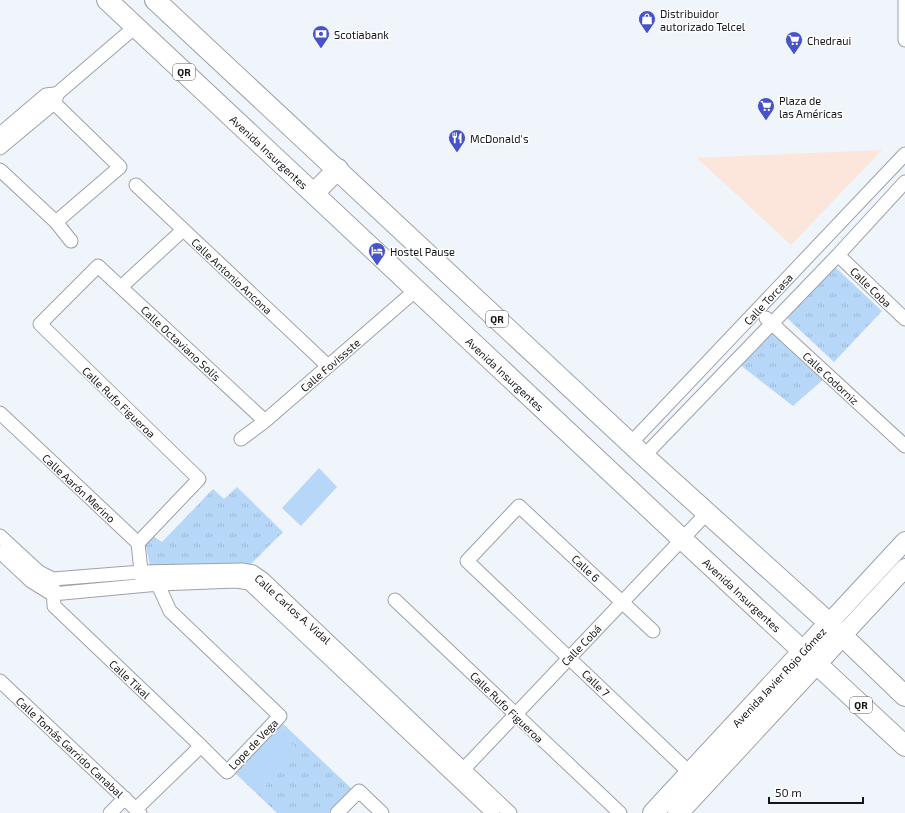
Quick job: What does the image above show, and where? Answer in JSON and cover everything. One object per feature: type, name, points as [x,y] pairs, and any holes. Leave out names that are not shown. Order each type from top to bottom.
[{"type":"main road","name":"Avenida Insurgentes","points":[[106,0],[905,746]]},
{"type":"main road","name":"QR","points":[[155,0],[338,169],[637,450],[835,630],[905,696]]},
{"type":"main road","points":[[314,194],[338,169]]},
{"type":"main road","name":"Avenida Javier Rojo Gómez","points":[[678,813],[810,657],[835,630],[905,541]]},
{"type":"main road","name":"Avenida Javier Rojo Gómez","points":[[835,630],[905,568]]},
{"type":"main road","name":"Avenida Javier Rojo Gómez","points":[[653,813],[690,773],[810,657]]},
{"type":"street","points":[[905,0],[905,40]]},
{"type":"street","points":[[0,148],[53,97],[135,27]]},
{"type":"street","points":[[0,134],[53,97]]},
{"type":"street","points":[[53,97],[120,167],[56,222]]},
{"type":"street","name":"Calle Torcasa","points":[[637,450],[757,310],[905,154]]},
{"type":"street","points":[[0,170],[56,222],[71,241]]},
{"type":"street","name":"Calle Torcasa","points":[[637,450],[772,323],[904,184]]},
{"type":"street","name":"Calle Antonio Ancona","points":[[136,185],[328,366]]},
{"type":"street","points":[[121,287],[183,230]]},
{"type":"street","name":"Calle Coba","points":[[838,255],[905,319]]},
{"type":"street","name":"Calle Octaviano Solís","points":[[40,324],[98,266],[265,421]]},
{"type":"street","name":"Calle Fovissste","points":[[242,438],[265,421],[416,290]]},
{"type":"street","name":"Calle Codorniz","points":[[757,310],[905,446]]},
{"type":"street","name":"Calle Rufo Figueroa","points":[[40,324],[199,479],[138,543]]},
{"type":"street","name":"Calle Aarón Merino","points":[[0,413],[138,543]]},
{"type":"street","name":"Calle 6","points":[[467,560],[519,506],[653,630]]},
{"type":"street","name":"Calle Cobá","points":[[460,773],[707,513]]},
{"type":"street","points":[[0,536],[39,572],[52,579]]},
{"type":"street","points":[[138,543],[146,572],[142,586]]},
{"type":"street","points":[[0,552],[31,581],[52,594]]},
{"type":"street","name":"Calle 7","points":[[467,560],[690,773]]},
{"type":"street","name":"Calle Carlos A. Vidal","points":[[52,579],[146,572],[242,570],[253,572],[268,584],[460,773],[493,813]]},
{"type":"street","points":[[146,572],[159,584]]},
{"type":"street","name":"Calle Tikal","points":[[52,579],[54,606],[227,772]]},
{"type":"street","name":"Calle Carlos A. Vidal","points":[[52,594],[159,584],[236,581],[249,584],[460,773],[510,813]]},
{"type":"street","name":"Lope de Vega","points":[[159,584],[170,611],[280,716],[227,772]]},
{"type":"street","name":"Calle Rufo Figueroa","points":[[395,600],[620,813]]},
{"type":"street","name":"Calle Tomás Garrido Canabal","points":[[0,681],[138,811]]},
{"type":"street","points":[[138,811],[201,746]]},
{"type":"street","points":[[337,813],[359,791],[382,813]]},
{"type":"street","points":[[110,813],[125,798]]},
{"type":"shaded area","points":[[882,150],[791,245],[697,158]]},
{"type":"green space","points":[[835,267],[882,311],[834,362],[787,318]]},
{"type":"green space","points":[[773,330],[825,378],[793,406],[739,364]]},
{"type":"green space","points":[[319,468],[337,487],[301,526],[282,508]]},
{"type":"green space","points":[[237,487],[283,532],[250,565],[150,565],[145,543],[153,536],[162,542],[213,489],[224,499]]},
{"type":"green space","points":[[280,721],[352,789],[330,813],[277,813],[235,773]]},
{"type":"green space","points":[[277,728],[299,751],[261,791],[238,769]]},
{"type":"place","name":"Distribuidor autorizado Telcel","points":[[647,34]]},
{"type":"place","name":"Scotiabank","points":[[321,49]]},
{"type":"place","name":"Chedraui","points":[[794,55]]},
{"type":"place","name":"Plaza de las Américas","points":[[766,121]]},
{"type":"place","name":"McDonald's","points":[[457,153]]},
{"type":"place","name":"Hostel Pause","points":[[377,266]]}]
